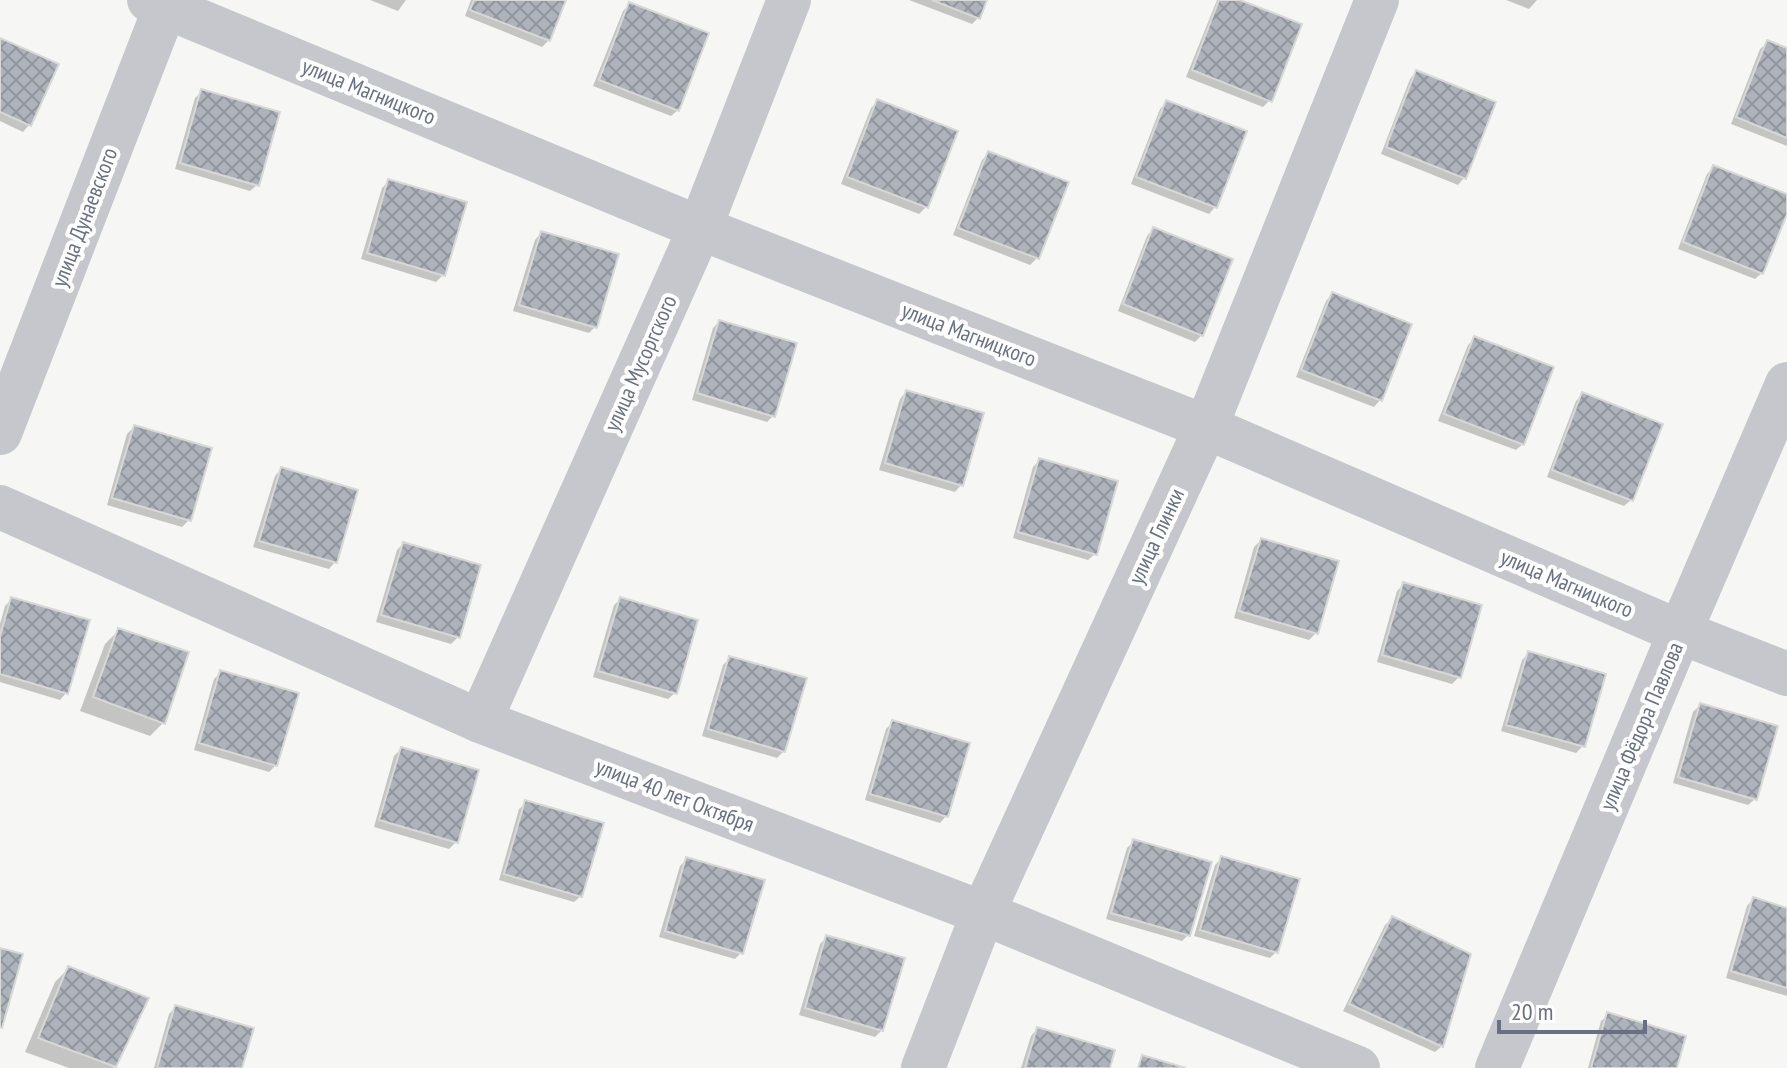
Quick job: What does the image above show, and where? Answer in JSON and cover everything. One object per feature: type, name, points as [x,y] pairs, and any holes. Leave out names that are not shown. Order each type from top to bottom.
[{"type":"street","name":"улица Мусоргского","points":[[480,721],[700,228],[789,0]]},
{"type":"street","name":"улица Глинки","points":[[923,1068],[983,913],[1206,427],[1377,0]]},
{"type":"street","name":"улица Магницкого","points":[[161,2],[700,228],[1206,427],[1680,632],[1787,674]]},
{"type":"street","name":"улица Дунаевского","points":[[0,433],[161,2]]},
{"type":"street","name":"улица Фёдора Павлова","points":[[1497,1068],[1787,384]]},
{"type":"street","name":"улица 40 лет Октября","points":[[0,507],[480,721],[983,913],[1358,1068]]},
{"type":"building","points":[[474,0],[566,0],[550,41],[470,10]]},
{"type":"building","points":[[932,0],[987,0],[980,19]]},
{"type":"building","points":[[1219,0],[1240,0],[1302,24],[1272,102],[1192,70]]},
{"type":"building","points":[[629,2],[709,33],[679,111],[599,80]]},
{"type":"building","points":[[0,38],[59,64],[31,126],[0,112]]},
{"type":"building","points":[[1767,40],[1787,48],[1787,138],[1736,117]]},
{"type":"building","points":[[1416,70],[1496,102],[1466,179],[1386,147]]},
{"type":"building","points":[[201,89],[280,112],[259,186],[180,163]]},
{"type":"building","points":[[877,99],[958,131],[928,208],[847,177]]},
{"type":"building","points":[[1166,100],[1247,131],[1217,208],[1136,177]]},
{"type":"building","points":[[988,151],[1069,182],[1039,259],[958,228]]},
{"type":"building","points":[[1713,165],[1787,194],[1787,214],[1763,274],[1683,242]]},
{"type":"building","points":[[388,179],[467,202],[445,276],[367,253]]},
{"type":"building","points":[[1153,227],[1233,259],[1203,336],[1123,304]]},
{"type":"building","points":[[541,231],[619,254],[597,328],[519,305]]},
{"type":"building","points":[[1332,292],[1412,324],[1382,401],[1301,370]]},
{"type":"building","points":[[719,320],[797,343],[775,417],[697,393]]},
{"type":"building","points":[[1474,336],[1554,367],[1524,445],[1444,414]]},
{"type":"building","points":[[906,390],[984,413],[963,486],[885,463]]},
{"type":"building","points":[[1582,392],[1663,424],[1633,501],[1552,470]]},
{"type":"building","points":[[134,425],[212,448],[191,521],[112,498]]},
{"type":"building","points":[[1039,458],[1118,481],[1097,555],[1018,532]]},
{"type":"building","points":[[281,467],[358,490],[337,563],[259,541]]},
{"type":"building","points":[[1261,538],[1339,561],[1318,634],[1239,611]]},
{"type":"building","points":[[403,542],[481,565],[460,638],[381,615]]},
{"type":"building","points":[[1403,582],[1482,605],[1461,678],[1382,655]]},
{"type":"building","points":[[11,597],[90,620],[68,694],[0,674],[0,636]]},
{"type":"building","points":[[620,597],[698,620],[677,694],[598,671]]},
{"type":"building","points":[[118,628],[189,652],[165,724],[93,697]]},
{"type":"building","points":[[1528,651],[1606,674],[1585,747],[1506,725]]},
{"type":"building","points":[[729,656],[807,678],[785,752],[708,729]]},
{"type":"building","points":[[220,670],[299,693],[277,766],[199,743]]},
{"type":"building","points":[[1700,703],[1778,726],[1757,800],[1678,777]]},
{"type":"building","points":[[892,720],[970,743],[948,817],[870,794]]},
{"type":"building","points":[[401,747],[479,770],[458,843],[379,820]]},
{"type":"building","points":[[525,800],[604,823],[582,897],[504,874]]},
{"type":"building","points":[[1133,839],[1212,862],[1190,936],[1111,913]]},
{"type":"building","points":[[1221,856],[1300,879],[1278,953],[1200,930]]},
{"type":"building","points":[[686,857],[765,880],[743,954],[665,931]]},
{"type":"building","points":[[1753,897],[1787,908],[1787,988],[1731,971]]},
{"type":"building","points":[[1392,916],[1471,954],[1443,1047],[1349,1004]]},
{"type":"building","points":[[826,935],[905,958],[883,1031],[805,1008]]},
{"type":"building","points":[[0,948],[23,954],[2,1028],[0,1027]]},
{"type":"building","points":[[68,966],[149,998],[116,1067],[38,1038]]},
{"type":"building","points":[[175,1005],[254,1028],[242,1068],[157,1068]]},
{"type":"building","points":[[1607,1012],[1686,1036],[1677,1068],[1591,1068]]},
{"type":"building","points":[[1037,1027],[1115,1050],[1110,1068],[1025,1068]]},
{"type":"building","points":[[1142,1055],[1186,1068],[1138,1068]]}]
